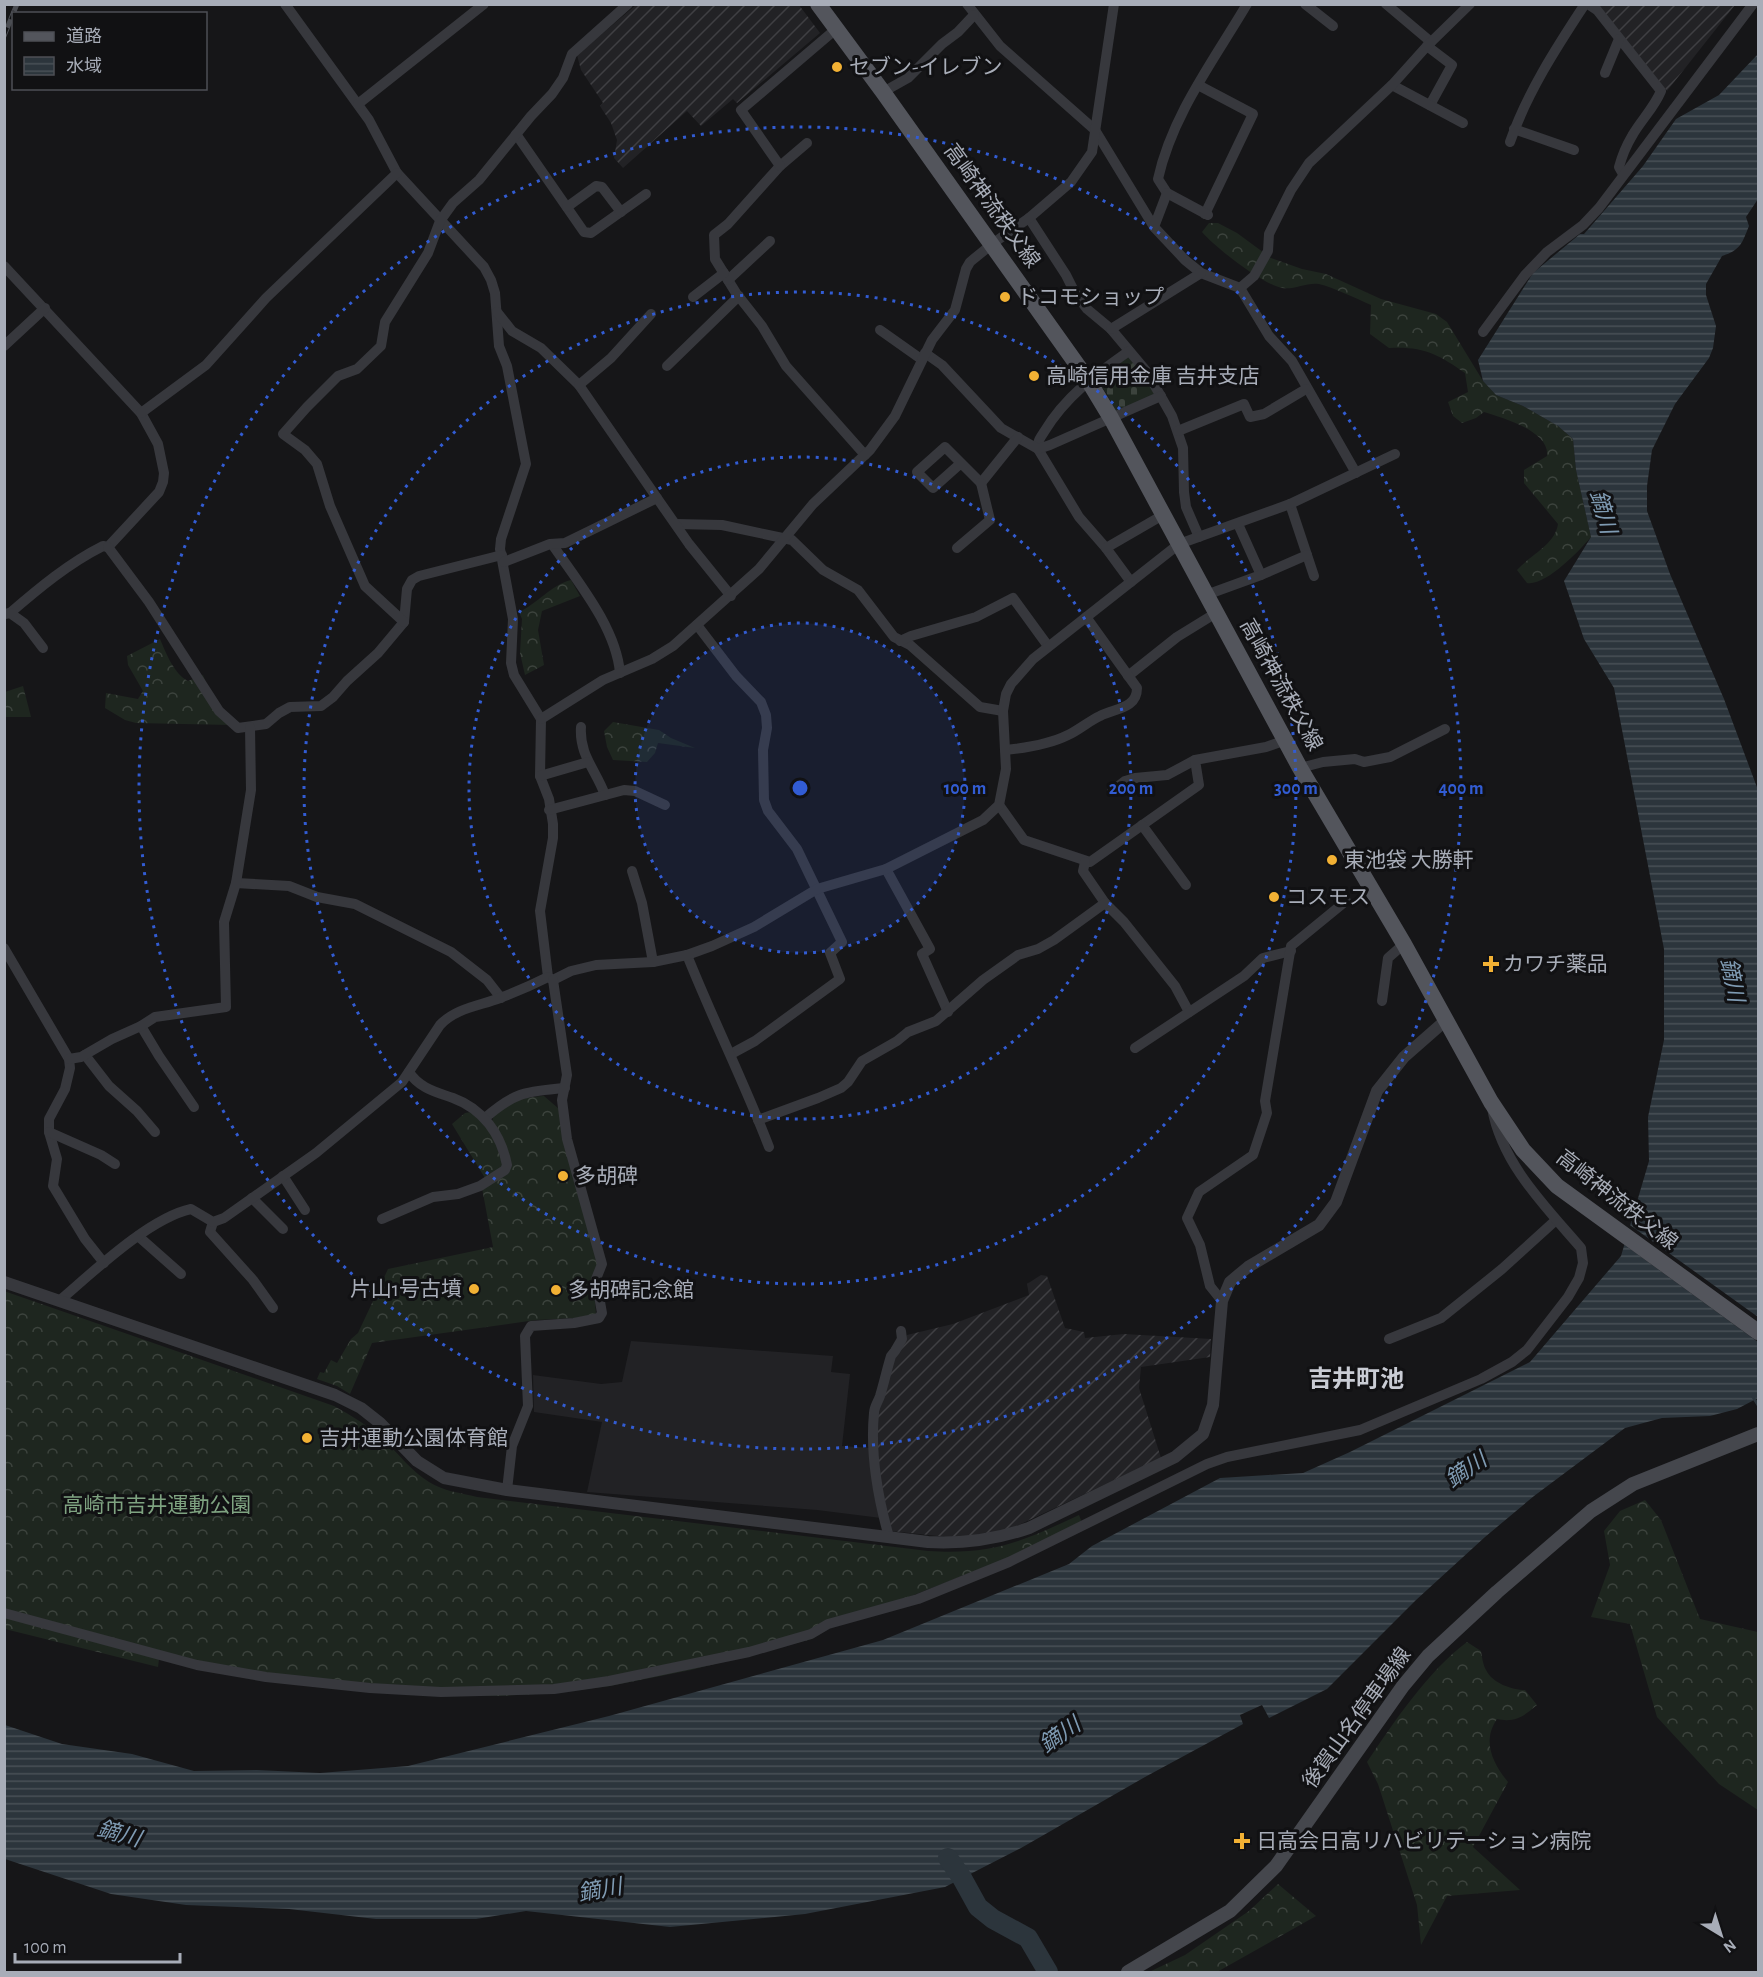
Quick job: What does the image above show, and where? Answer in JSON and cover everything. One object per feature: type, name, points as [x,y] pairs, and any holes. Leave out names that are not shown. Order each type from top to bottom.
[{"type":"main road","name":"高崎神流秩父線","points":[[818,4],[1088,380],[1111,418],[1300,768],[1404,944],[1491,1102],[1523,1150],[1557,1186],[1758,1332]]},
{"type":"main road","name":"後賀山名停車場線","points":[[1128,1972],[1230,1911],[1276,1866],[1403,1686],[1428,1656],[1497,1592],[1591,1511],[1634,1484],[1758,1434]]},
{"type":"street","points":[[285,4],[369,120],[397,174],[484,267],[491,280],[497,312],[499,346],[507,366],[526,464],[501,539],[513,619],[511,663],[514,675],[541,719],[540,776],[549,799],[553,838],[540,911],[567,1075],[562,1100],[567,1139],[602,1264],[596,1279],[602,1313],[598,1318],[574,1323],[531,1326],[527,1330],[525,1336],[528,1406],[512,1446],[507,1490]]},
{"type":"street","points":[[358,104],[484,4]]},
{"type":"street","points":[[404,622],[365,586],[330,506],[317,464],[305,450],[283,434],[338,376],[357,369],[381,346],[385,322],[428,254],[440,221],[453,203],[479,180],[558,87],[572,54],[628,4]]},
{"type":"street","points":[[967,4],[1000,46],[1095,130],[1154,227],[1201,273],[1240,288],[1269,336],[1292,361],[1356,473]]},
{"type":"street","points":[[541,719],[596,685],[661,654],[698,625],[759,569],[813,504],[865,456],[895,416],[932,339],[955,310],[970,262],[1029,218],[1071,182],[1092,152],[1114,4]]},
{"type":"street","points":[[1198,85],[1253,114],[1207,214],[1167,193],[1158,179],[1187,102],[1246,4]]},
{"type":"street","points":[[1305,4],[1333,26]]},
{"type":"street","points":[[1386,4],[1452,65],[1430,105]]},
{"type":"street","points":[[1240,288],[1254,276],[1268,251],[1269,234],[1291,190],[1309,164],[1392,85],[1470,4]]},
{"type":"street","points":[[1510,142],[1514,129],[1552,54],[1586,4],[1597,10],[1661,91],[1656,103],[1632,136],[1623,154],[1619,167],[1623,174]]},
{"type":"street","points":[[1483,332],[1525,275],[1547,252],[1583,225],[1599,208],[1753,4]]},
{"type":"street","points":[[883,92],[908,78],[974,15]]},
{"type":"street","points":[[780,166],[741,110],[836,29]]},
{"type":"street","points":[[1605,73],[1620,39]]},
{"type":"street","points":[[1392,85],[1463,123]]},
{"type":"street","points":[[1514,129],[1574,150]]},
{"type":"street","points":[[516,134],[584,232],[591,233],[646,194]]},
{"type":"street","points":[[807,143],[780,166],[728,224],[714,235],[715,259],[762,326],[786,366],[865,456]]},
{"type":"street","points":[[141,413],[206,365],[266,298],[397,174]]},
{"type":"street","points":[[567,207],[596,186],[602,187],[621,212]]},
{"type":"street","points":[[1154,227],[1167,193]]},
{"type":"street","points":[[1029,218],[1075,293],[1087,309],[1111,328],[1147,372],[1161,396],[1178,431],[1183,448],[1186,507],[1199,537]]},
{"type":"street","points":[[693,297],[726,276],[771,241]]},
{"type":"street","points":[[4,266],[141,413],[158,444],[164,472],[163,482],[153,500],[108,548]]},
{"type":"street","points":[[1111,328],[1201,273]]},
{"type":"street","points":[[667,366],[739,296]]},
{"type":"street","points":[[4,346],[45,308]]},
{"type":"street","points":[[497,312],[512,331],[541,348],[579,385],[689,544],[730,596]]},
{"type":"street","points":[[579,385],[611,358],[651,314]]},
{"type":"street","points":[[880,330],[942,365],[992,421],[1038,449],[1050,446],[1161,396]]},
{"type":"street","points":[[1129,351],[1088,380],[1049,423],[1037,443],[1038,449],[1079,517],[1131,582]]},
{"type":"street","points":[[1178,431],[1244,404],[1250,417],[1264,414],[1306,389]]},
{"type":"street","points":[[981,483],[1018,437]]},
{"type":"street","points":[[59,1301],[138,1236],[182,1211],[191,1209],[213,1221],[224,1218],[316,1153],[402,1082],[440,1025],[456,1012],[501,998],[571,971],[596,965],[653,962],[687,955],[733,938],[817,889],[886,869],[983,820],[999,805],[1006,770],[1002,711],[1011,684],[1019,673],[1048,646],[1179,544],[1290,504],[1395,454]]},
{"type":"street","points":[[957,548],[990,520],[981,483],[961,463]]},
{"type":"street","points":[[43,648],[24,623],[7,613],[86,555],[104,546],[108,548],[149,602],[219,711],[238,728],[266,724],[290,707],[321,706],[378,653],[404,622],[407,589],[412,580],[419,576],[503,558],[552,544],[565,543],[657,498]]},
{"type":"street","points":[[1290,504],[1314,576]]},
{"type":"street","points":[[1106,548],[1163,515]]},
{"type":"street","points":[[676,524],[722,525],[785,538],[800,547],[830,576],[858,590],[900,642],[910,645],[980,707],[1002,711]]},
{"type":"street","points":[[1238,524],[1261,575]]},
{"type":"street","points":[[552,544],[600,617],[619,657],[620,673]]},
{"type":"street","points":[[1206,595],[1261,575],[1306,555]]},
{"type":"street","points":[[900,642],[911,636],[976,617],[1014,598],[1048,646]]},
{"type":"street","points":[[1128,676],[1177,637],[1216,613]]},
{"type":"street","points":[[1005,750],[1056,740],[1069,735],[1103,714],[1127,706],[1134,700],[1137,688],[1086,617]]},
{"type":"street","points":[[698,625],[736,676],[761,702],[767,728],[762,750],[764,800],[768,811],[797,849],[842,942],[830,953],[840,979],[755,1041],[730,1054]]},
{"type":"street","points":[[69,1059],[81,1058],[155,1017],[226,1007],[224,922],[236,883],[251,790],[250,727]]},
{"type":"street","points":[[581,727],[580,741],[605,795]]},
{"type":"street","points":[[1300,768],[1323,762],[1355,759],[1364,762],[1390,757],[1444,729]]},
{"type":"street","points":[[1112,791],[1125,781],[1167,775],[1195,760],[1266,747],[1286,740]]},
{"type":"street","points":[[999,805],[1024,840],[1090,862],[1199,785],[1195,760]]},
{"type":"street","points":[[540,776],[588,762]]},
{"type":"street","points":[[549,810],[624,790],[635,791],[665,805]]},
{"type":"street","points":[[1142,825],[1186,885]]},
{"type":"street","points":[[1085,862],[1083,871],[1105,903],[1124,922],[1175,986],[1189,1012]]},
{"type":"street","points":[[886,869],[930,949],[922,954],[948,1012]]},
{"type":"street","points":[[632,871],[642,903],[653,962]]},
{"type":"street","points":[[236,883],[289,886],[317,897],[355,904],[451,952],[487,980],[501,998]]},
{"type":"street","points":[[1222,1301],[1210,1286],[1200,1245],[1187,1218],[1199,1192],[1253,1155],[1268,1113],[1265,1101],[1292,946],[1346,901]]},
{"type":"street","points":[[759,1120],[834,1092],[848,1082],[862,1061],[908,1032],[936,1021],[983,980],[1018,955],[1038,949],[1054,940],[1105,903]]},
{"type":"street","points":[[1382,1001],[1388,958],[1404,944]]},
{"type":"street","points":[[4,948],[69,1059],[70,1068],[65,1089],[49,1119],[49,1132],[57,1159],[53,1186],[85,1239],[104,1263]]},
{"type":"street","points":[[1136,1048],[1244,976],[1263,958],[1291,951]]},
{"type":"street","points":[[687,955],[718,1031],[759,1120],[768,1147]]},
{"type":"street","points":[[4,1282],[335,1395],[361,1408],[417,1461],[444,1478],[507,1490],[889,1537],[954,1544],[979,1542],[1004,1537],[1029,1528],[1175,1457],[1203,1434],[1213,1405],[1222,1301],[1230,1282],[1248,1267],[1319,1224],[1336,1202],[1377,1091],[1404,1057],[1445,1021]]},
{"type":"street","points":[[141,1026],[194,1107]]},
{"type":"street","points":[[85,1055],[109,1086],[155,1132]]},
{"type":"street","points":[[382,1219],[433,1197],[458,1194],[480,1186],[505,1170],[507,1165],[499,1139],[485,1118],[457,1100],[425,1088],[409,1072]]},
{"type":"street","points":[[485,1118],[514,1096],[526,1092],[565,1088]]},
{"type":"street","points":[[4,1613],[231,1672],[370,1689],[429,1692],[555,1689],[609,1681],[749,1652],[811,1634],[828,1624],[918,1599],[955,1586],[1009,1562],[1207,1464],[1227,1457],[1360,1430],[1481,1379],[1512,1362],[1527,1350],[1568,1297],[1579,1278],[1583,1263],[1581,1248],[1541,1202],[1506,1150],[1496,1127],[1491,1102]]},
{"type":"street","points":[[49,1132],[101,1155],[115,1164]]},
{"type":"street","points":[[283,1176],[305,1210]]},
{"type":"street","points":[[252,1198],[283,1229]]},
{"type":"street","points":[[1389,1339],[1442,1318],[1502,1269],[1556,1220]]},
{"type":"street","points":[[213,1221],[210,1232],[254,1280],[273,1308]]},
{"type":"street","points":[[138,1236],[181,1274]]},
{"type":"street","points":[[889,1537],[877,1479],[873,1411],[880,1397],[891,1356],[902,1339],[901,1331]]},
{"type":"shaded area","points":[[636,5],[799,5],[820,33],[737,103],[733,99],[701,126],[687,111],[623,168],[614,158],[617,140],[611,123],[600,106],[603,103],[581,70],[577,55]]},
{"type":"shaded area","points":[[1597,5],[1735,5],[1667,91]]},
{"type":"shaded area","points":[[1041,1275],[1047,1276],[1065,1328],[1084,1332],[1085,1338],[1124,1334],[1211,1339],[1210,1357],[1141,1367],[1139,1388],[1161,1458],[1006,1531],[977,1536],[947,1537],[891,1531],[876,1458],[875,1411],[892,1358],[898,1353],[907,1335],[953,1324],[1029,1295],[1027,1284]]},
{"type":"shaded area","points":[[631,1341],[833,1356],[831,1372],[850,1374],[842,1446],[872,1448],[881,1518],[817,1510],[587,1492],[602,1422],[534,1412],[533,1375],[601,1384],[622,1382]]},
{"type":"green space","points":[[1209,223],[1218,223],[1237,233],[1271,258],[1302,269],[1326,274],[1381,299],[1436,314],[1447,322],[1483,381],[1496,395],[1523,406],[1558,426],[1573,439],[1576,470],[1591,537],[1552,573],[1543,579],[1527,583],[1517,570],[1547,544],[1558,524],[1524,483],[1524,470],[1547,456],[1546,447],[1541,439],[1524,427],[1484,412],[1462,423],[1453,416],[1448,402],[1468,392],[1465,373],[1447,361],[1421,350],[1389,348],[1370,334],[1371,305],[1319,284],[1282,288],[1263,280],[1228,256],[1202,232]]},
{"type":"green space","points":[[1129,356],[1155,391],[1153,396],[1116,413],[1107,394],[1096,379]]},
{"type":"green space","points":[[571,580],[580,596],[542,611],[538,630],[544,665],[525,675],[520,653],[522,619],[519,612],[557,586]]},
{"type":"green space","points":[[160,639],[171,663],[183,678],[188,681],[203,675],[212,698],[232,725],[136,723],[125,720],[105,708],[106,693],[138,699],[143,691],[128,665],[127,656]]},
{"type":"green space","points":[[23,686],[31,717],[5,717],[5,692]]},
{"type":"green space","points":[[613,722],[659,730],[695,748],[658,743],[655,753],[647,762],[613,760],[607,747],[604,731]]},
{"type":"green space","points":[[544,1096],[559,1109],[598,1263],[593,1280],[596,1314],[372,1343],[350,1394],[337,1386],[317,1379],[320,1372],[324,1373],[331,1360],[337,1363],[351,1339],[358,1333],[388,1269],[493,1247],[482,1188],[488,1183],[452,1124],[465,1113],[471,1112],[492,1122],[499,1109],[505,1105],[521,1099]]},
{"type":"green space","name":"高崎市吉井運動公園","points":[[4,1291],[334,1406],[372,1430],[416,1473],[429,1482],[446,1490],[477,1497],[928,1551],[971,1551],[1006,1545],[1040,1533],[1079,1515],[1084,1528],[830,1628],[812,1639],[691,1670],[610,1686],[554,1693],[441,1696],[159,1659],[158,1667],[5,1629]]},
{"type":"green space","points":[[1645,1500],[1661,1520],[1700,1619],[1758,1632],[1758,1810],[1719,1784],[1657,1717],[1630,1624],[1591,1617],[1610,1565],[1604,1531],[1620,1511]]},
{"type":"green space","points":[[1467,1642],[1481,1651],[1485,1668],[1493,1679],[1514,1689],[1525,1690],[1537,1705],[1519,1718],[1497,1719],[1493,1727],[1490,1735],[1491,1751],[1497,1767],[1508,1782],[1473,1847],[1520,1890],[1447,1896],[1421,1945],[1417,1905],[1378,1784],[1367,1762],[1425,1682]]},
{"type":"green space","points":[[1278,1884],[1316,1916],[1217,1972],[1149,1972],[1185,1955],[1249,1911]]},
{"type":"water","name":"鏑川","points":[[1758,54],[1758,199],[1746,217],[1749,226],[1742,241],[1733,251],[1722,256],[1706,284],[1706,295],[1716,326],[1713,348],[1709,358],[1675,404],[1652,450],[1647,486],[1647,511],[1670,574],[1724,699],[1758,790],[1758,1398],[1737,1409],[1710,1416],[1662,1418],[1625,1428],[1534,1496],[1485,1537],[1416,1600],[1327,1689],[1269,1718],[1262,1705],[1240,1715],[1243,1724],[1021,1848],[945,1887],[805,1914],[670,1927],[526,1911],[476,1919],[376,1919],[289,1909],[186,1905],[111,1894],[5,1859],[5,1725],[62,1744],[132,1754],[194,1771],[257,1770],[320,1773],[408,1766],[609,1716],[883,1640],[1069,1564],[1092,1546],[1220,1478],[1303,1473],[1530,1362],[1621,1256],[1649,1161],[1648,1117],[1664,1040],[1664,949],[1614,688],[1584,639],[1564,581],[1591,537],[1576,470],[1573,439],[1558,426],[1523,406],[1496,395],[1483,381],[1478,360],[1533,273],[1580,234],[1584,234],[1643,166],[1676,119],[1719,95]]},
{"type":"pier","points":[[1627,1223],[1758,1317],[1758,1342],[1622,1243]]},
{"type":"waterway","points":[[1753,1397],[1758,1405]]},
{"type":"waterway","points":[[948,1858],[978,1907],[993,1919],[1028,1938],[1048,1972]]},
{"type":"railway","points":[[14,12],[17,4]]},
{"type":"railway","points":[[4,36],[12,16]]},
{"type":"place","name":"セブン-イレブン","points":[[837,67]]},
{"type":"place","name":"ドコモショップ","points":[[1005,297]]},
{"type":"place","name":"高崎信用金庫 吉井支店","points":[[1034,376]]},
{"type":"place","name":"東池袋 大勝軒","points":[[1332,860]]},
{"type":"place","name":"コスモス","points":[[1274,897]]},
{"type":"place","name":"カワチ薬品","points":[[1491,964]]},
{"type":"place","name":"多胡碑","points":[[563,1176]]},
{"type":"place","name":"片山1号古墳","points":[[474,1289]]},
{"type":"place","name":"多胡碑記念館","points":[[556,1290]]},
{"type":"place","name":"吉井運動公園体育館","points":[[307,1438]]},
{"type":"place","name":"日高会日高リハビリテーション病院","points":[[1242,1841]]},
{"type":"district","name":"吉井町池","points":[[1356,1380]]}]
